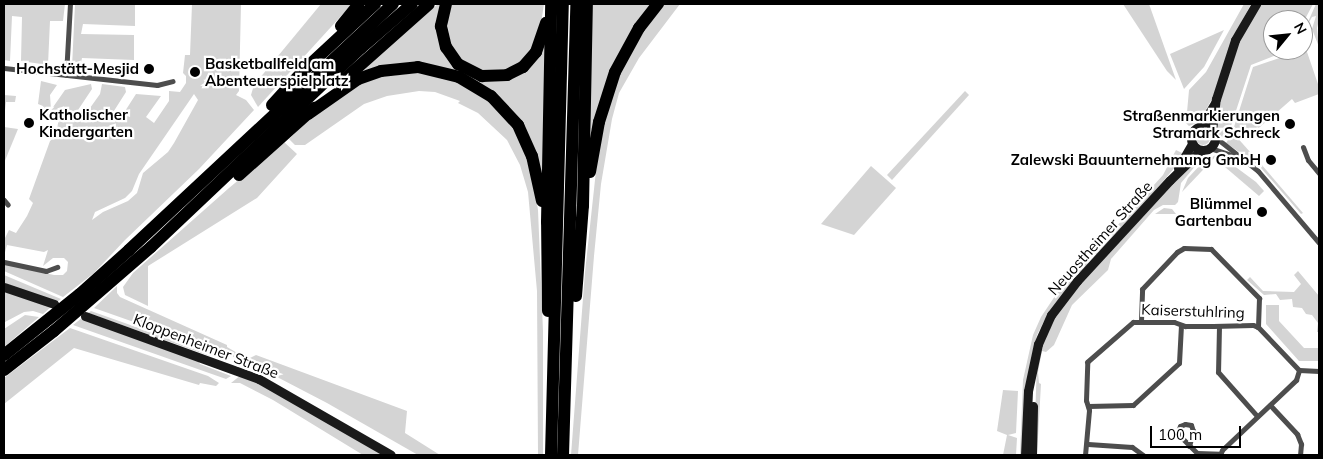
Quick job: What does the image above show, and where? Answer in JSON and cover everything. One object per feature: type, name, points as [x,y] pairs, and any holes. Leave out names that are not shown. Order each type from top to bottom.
[{"type":"highway","points":[[277,120],[304,70],[359,4]]},
{"type":"highway","points":[[304,70],[375,4]]},
{"type":"highway","points":[[4,370],[92,299],[212,190],[223,188],[267,130],[393,4]]},
{"type":"highway","points":[[4,355],[80,294],[224,161],[267,130],[412,4]]},
{"type":"highway","points":[[308,114],[429,4]]},
{"type":"highway","points":[[446,4],[442,19],[442,33],[451,57],[471,73],[491,78],[512,73],[531,59],[541,41],[551,4]]},
{"type":"highway","points":[[551,4],[547,222],[549,350],[554,379]]},
{"type":"highway","points":[[551,455],[563,4]]},
{"type":"highway","points":[[563,455],[576,4]]},
{"type":"highway","points":[[566,355],[574,322],[583,206],[587,4]]},
{"type":"highway","points":[[583,206],[607,91],[623,54],[658,4]]},
{"type":"highway","points":[[277,120],[308,114],[358,79],[381,71],[402,68],[424,68],[464,79],[497,101],[522,132],[535,166],[547,222]]},
{"type":"main road","name":"Neuostheimer Straße","points":[[1170,180],[1192,144],[1192,133],[1201,126],[1216,99],[1235,40],[1256,4]]},
{"type":"main road","name":"Neuostheimer Straße","points":[[1026,455],[1027,399],[1040,336],[1057,306],[1170,180],[1206,149],[1214,134],[1216,99]]},
{"type":"main road","points":[[1201,126],[1214,134]]},
{"type":"main road","points":[[1192,144],[1206,149]]},
{"type":"main road","points":[[4,286],[54,304]]},
{"type":"main road","name":"Kloppenheimer Straße","points":[[85,316],[259,379],[391,455]]},
{"type":"main road","name":"Neuostheimer Straße","points":[[1032,372],[1032,455]]},
{"type":"street","points":[[66,75],[70,4]]},
{"type":"street","points":[[4,68],[156,85],[173,81]]},
{"type":"street","points":[[1214,134],[1240,158],[1258,171],[1319,243]]},
{"type":"street","points":[[1302,146],[1308,160],[1319,173]]},
{"type":"street","points":[[1206,149],[1240,158]]},
{"type":"street","points":[[4,200],[8,205]]},
{"type":"street","points":[[1141,321],[1142,289],[1177,252],[1184,248],[1211,249],[1259,298],[1258,327]]},
{"type":"street","points":[[4,262],[46,271],[57,267]]},
{"type":"street","name":"Kaiserstuhlring","points":[[1085,455],[1088,444],[1088,406],[1086,400],[1088,362],[1127,325],[1141,321],[1258,327],[1299,370]]},
{"type":"street","points":[[1088,406],[1127,407],[1133,405],[1179,363],[1181,324]]},
{"type":"street","points":[[1219,326],[1218,372],[1257,416]]},
{"type":"street","points":[[1189,446],[1197,453],[1220,455],[1257,416],[1296,380],[1299,370],[1319,371]]},
{"type":"street","points":[[1270,405],[1297,434],[1301,444],[1300,455]]},
{"type":"street","points":[[1088,444],[1132,447],[1143,455]]},
{"type":"shaded area","points":[[4,4],[65,4],[63,21],[50,21],[48,65],[21,61],[22,17],[12,16],[10,61],[4,60]]},
{"type":"shaded area","points":[[75,4],[135,4],[135,26],[83,24],[81,34],[134,35],[134,60],[82,58],[80,69],[72,67]]},
{"type":"shaded area","points":[[192,4],[241,4],[239,91],[236,95],[246,100],[254,110],[199,169],[125,240],[94,273],[63,297],[4,271],[4,264],[54,275],[63,275],[67,271],[68,262],[64,258],[53,258],[43,266],[48,250],[44,252],[7,245],[4,256],[4,240],[9,230],[16,233],[27,216],[33,203],[29,199],[50,141],[56,136],[59,117],[42,114],[43,106],[38,104],[41,81],[57,85],[50,95],[51,110],[65,90],[91,84],[92,89],[78,110],[85,115],[100,94],[102,84],[125,87],[126,92],[112,114],[120,119],[136,94],[161,96],[146,117],[154,123],[169,101],[169,91],[180,92],[186,83],[186,76],[183,73],[185,55],[190,55]],"holes":[[[194,94],[198,100],[168,152],[143,173],[137,193],[128,201],[103,212],[92,220],[95,212],[125,198],[132,191],[139,174]]]},
{"type":"shaded area","points":[[321,4],[352,4],[258,107],[251,95],[254,85]]},
{"type":"shaded area","points":[[438,4],[443,4],[443,48],[497,80],[545,42],[543,187],[531,144],[460,74],[364,70],[376,57]]},
{"type":"shaded area","points":[[452,4],[544,4],[540,30],[533,47],[522,61],[507,70],[483,71],[465,63],[451,45],[447,22]]},
{"type":"shaded area","points":[[592,4],[653,4],[591,131],[590,115]]},
{"type":"shaded area","points":[[662,4],[680,4],[639,58],[619,93],[612,119],[601,184],[578,455],[571,455],[585,272],[600,134],[621,67]]},
{"type":"shaded area","points":[[1123,4],[1149,4],[1176,80],[1167,71]]},
{"type":"shaded area","points":[[1244,4],[1251,4],[1233,38],[1213,97],[1199,122],[1189,126],[1186,123],[1189,90],[1206,72]]},
{"type":"shaded area","points":[[1260,4],[1313,4],[1310,10],[1263,10],[1264,60],[1251,65],[1231,126],[1222,140],[1216,126],[1222,94],[1237,45]]},
{"type":"shaded area","points":[[1316,4],[1319,4],[1317,28],[1319,47],[1313,32],[1316,16],[1313,17]]},
{"type":"shaded area","points":[[1224,30],[1204,67],[1184,89],[1170,54]]},
{"type":"shaded area","points":[[1274,60],[1310,60],[1319,87],[1319,94],[1295,103],[1292,99],[1245,140],[1234,127],[1253,67]]},
{"type":"shaded area","points":[[424,72],[469,86],[502,112],[521,141],[534,184],[538,210],[543,331],[543,455],[538,455],[537,291],[528,192],[520,165],[507,140],[478,113],[458,103],[460,101],[435,92],[419,91],[387,96],[364,104],[305,145],[295,145],[289,139],[320,109],[371,78]]},
{"type":"shaded area","points":[[965,91],[969,95],[892,180],[887,175]]},
{"type":"shaded area","points":[[4,95],[16,96],[15,102],[6,102],[4,119]]},
{"type":"shaded area","points":[[4,127],[18,129],[4,163]]},
{"type":"shaded area","points":[[1203,131],[1208,133],[1210,138],[1208,143],[1203,145],[1198,143],[1196,138],[1198,133]]},
{"type":"shaded area","points":[[1232,134],[1259,162],[1258,165],[1226,143]]},
{"type":"shaded area","points":[[284,142],[297,154],[257,198],[148,266],[148,306],[125,295],[123,287],[133,273]]},
{"type":"shaded area","points":[[1176,150],[1184,154],[1176,166],[1045,319],[1037,335],[1032,355],[1024,455],[1020,455],[1023,380],[1033,335],[1041,317],[1059,290],[1163,175]]},
{"type":"shaded area","points":[[1218,154],[1182,192],[1188,178],[1204,161]]},
{"type":"shaded area","points":[[1195,159],[1197,164],[1181,183],[1178,202],[1175,205],[1163,205],[1154,210],[1111,259],[1108,270],[1072,305],[1054,345],[1046,352],[1042,351],[1038,372],[1039,383],[1041,384],[1037,455],[1034,455],[1037,358],[1054,316],[1091,270]]},
{"type":"shaded area","points":[[1218,161],[1233,165],[1256,182],[1264,191],[1259,196]]},
{"type":"shaded area","points":[[1261,164],[1303,213],[1301,214],[1261,168]]},
{"type":"shaded area","points":[[871,166],[896,188],[854,235],[821,224]]},
{"type":"shaded area","points":[[1164,208],[1172,209],[1176,214],[1155,214]]},
{"type":"shaded area","points":[[1298,271],[1319,296],[1319,332],[1317,332],[1318,323],[1312,315],[1306,314],[1302,308],[1293,307],[1292,299],[1280,300],[1276,294],[1264,295],[1247,280],[1250,277],[1263,291],[1294,292],[1301,284],[1294,275]]},
{"type":"shaded area","points":[[4,275],[61,299],[57,302],[4,283]]},
{"type":"shaded area","points":[[117,286],[117,293],[120,297],[227,345],[227,347],[239,354],[239,359],[94,308]]},
{"type":"shaded area","points":[[4,290],[51,307],[43,314],[33,311],[24,312],[5,322]]},
{"type":"shaded area","points":[[1266,305],[1279,305],[1279,321],[1304,348],[1319,348],[1319,361],[1299,361],[1266,324]]},
{"type":"shaded area","points":[[91,311],[213,355],[210,356],[88,313]]},
{"type":"shaded area","points":[[25,315],[39,317],[4,347],[4,329]]},
{"type":"shaded area","points":[[82,318],[197,359],[200,364],[231,376],[226,379],[73,325]]},
{"type":"shaded area","points":[[70,328],[208,376],[219,383],[216,386],[200,383],[199,385],[74,348],[4,404],[4,378]]},
{"type":"shaded area","points":[[256,355],[407,411],[405,433],[440,455],[418,455],[327,403],[248,362],[248,359]]},
{"type":"shaded area","points":[[241,375],[257,382],[383,455],[363,455],[273,400],[240,383],[231,383]]},
{"type":"shaded area","points":[[1003,390],[1018,391],[1016,433],[1008,435],[1017,438],[1016,455],[1003,455],[1007,435],[997,431]]},
{"type":"place","name":"Hochstätt-Mesjid","points":[[149,69]]},
{"type":"place","name":"Basketballfeld am Abenteuerspielplatz","points":[[195,72]]},
{"type":"place","name":"Katholischer Kindergarten","points":[[29,123]]},
{"type":"place","name":"Straßenmarkierungen Stramark Schreck","points":[[1290,124]]},
{"type":"place","name":"Zalewski Bauunternehmung GmbH","points":[[1271,160]]},
{"type":"place","name":"Blümmel Gartenbau","points":[[1262,212]]}]
